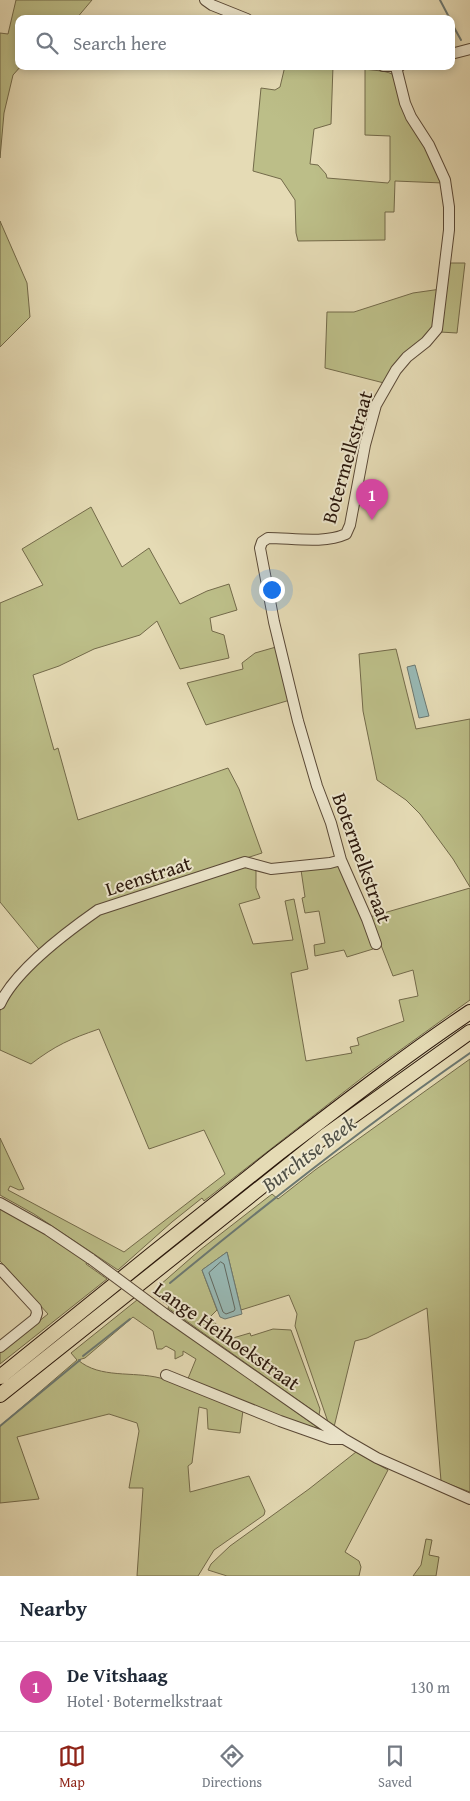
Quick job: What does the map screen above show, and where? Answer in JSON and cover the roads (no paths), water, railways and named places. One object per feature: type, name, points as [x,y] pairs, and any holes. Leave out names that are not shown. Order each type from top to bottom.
[{"type":"highway","points":[[0,1377],[174,1235],[430,1039],[470,1012]]},
{"type":"highway","points":[[0,1395],[325,1136],[470,1032]]},
{"type":"street","points":[[205,0],[212,5],[237,15]]},
{"type":"street","points":[[455,53],[470,49]]},
{"type":"street","name":"Botermelkstraat","points":[[376,944],[341,860],[331,823],[317,786],[298,721],[274,622],[260,548],[262,542],[268,538],[336,539],[346,534],[350,525],[365,445],[376,405],[396,370],[437,329],[449,230],[447,192],[439,164],[411,117],[405,103],[397,70]]},
{"type":"street","name":"Leenstraat","points":[[0,1004],[6,991],[22,973],[98,910],[245,862],[271,869],[330,863],[341,860]]},
{"type":"street","name":"Lange Heihoekstraat","points":[[0,1202],[48,1230],[344,1439],[377,1458],[470,1499]]},
{"type":"street","points":[[0,1268],[36,1308],[37,1313],[35,1318],[0,1347]]},
{"type":"street","name":"Lange Heihoekstraat","points":[[166,1376],[280,1422],[331,1439],[344,1439]]},
{"type":"water","points":[[415,665],[429,716],[419,718],[407,667]]},
{"type":"water","points":[[227,1252],[242,1314],[225,1319],[220,1317],[202,1270]]},
{"type":"waterway","points":[[440,0],[448,15]]},
{"type":"waterway","points":[[455,29],[461,40]]},
{"type":"waterway","name":"Burchtse Beek","points":[[170,1283],[317,1165],[470,1053]]},
{"type":"waterway","name":"Burchtse Beek","points":[[83,1356],[130,1319]]},
{"type":"waterway","name":"Burchtse Beek","points":[[0,1426],[80,1360]]},
{"type":"place","name":"De Vitshaag","points":[[372,520]]}]
